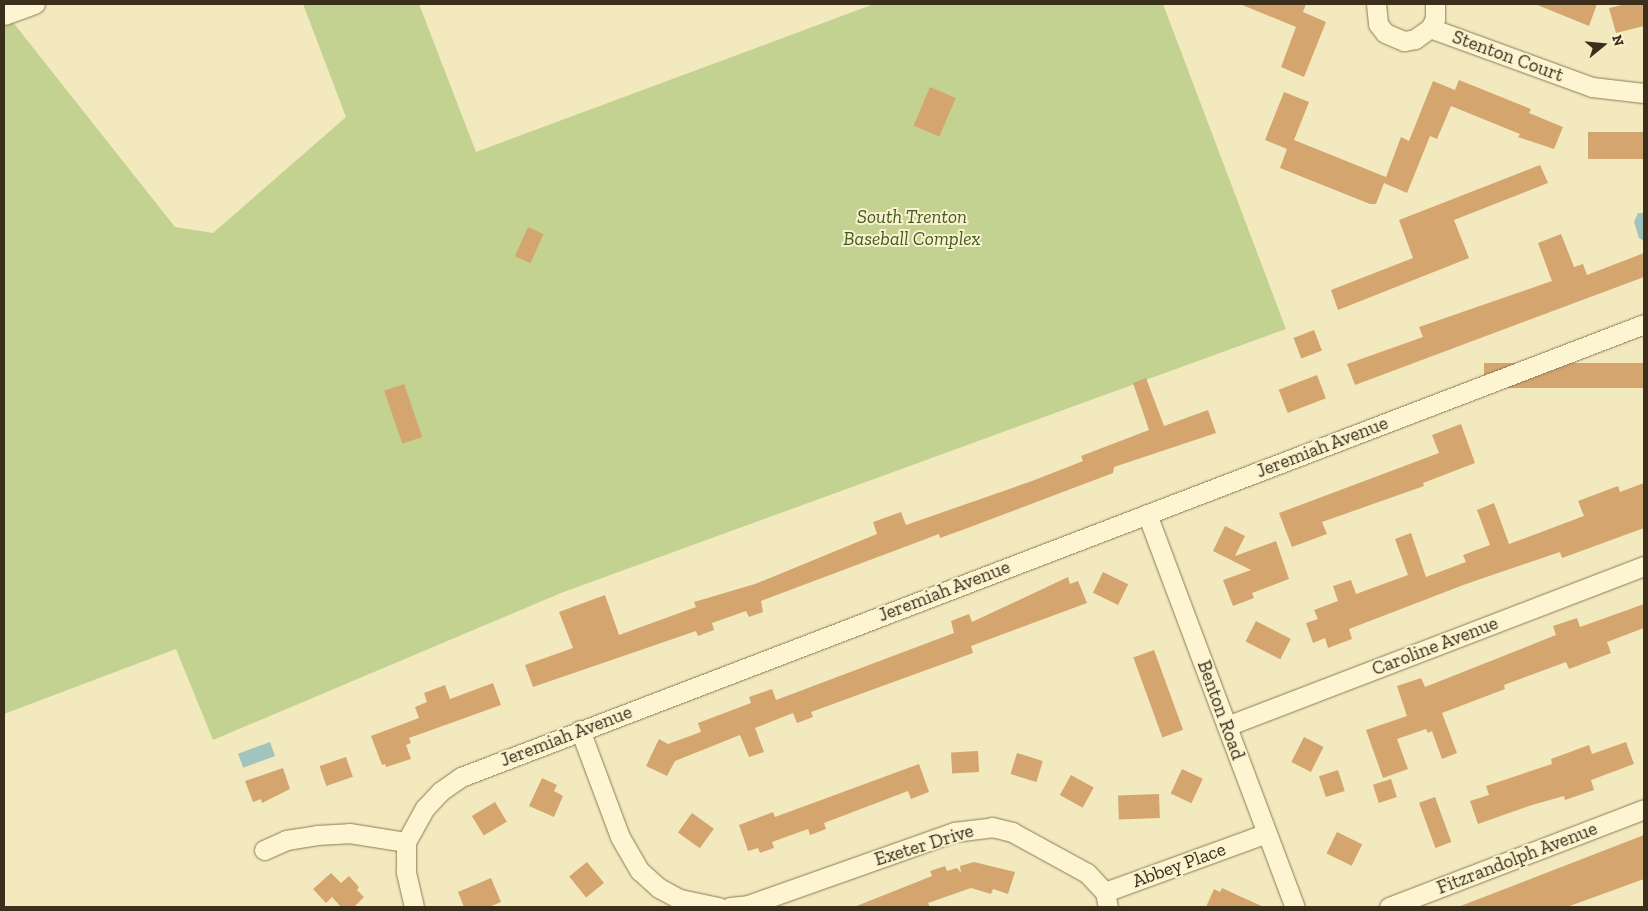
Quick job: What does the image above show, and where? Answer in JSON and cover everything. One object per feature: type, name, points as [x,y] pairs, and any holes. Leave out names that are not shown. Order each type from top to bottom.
[{"type":"street","points":[[4,15],[35,4]]},
{"type":"street","name":"Stenton Court","points":[[1376,4],[1378,24],[1394,39],[1415,39],[1430,28],[1435,18],[1434,4]]},
{"type":"street","name":"Stenton Court","points":[[1430,28],[1592,87],[1644,93]]},
{"type":"street","name":"Jeremiah Avenue","points":[[406,842],[425,808],[441,791],[461,777],[1644,324]]},
{"type":"street","name":"Benton Road","points":[[1147,514],[1295,907]]},
{"type":"street","name":"Caroline Avenue","points":[[1226,726],[1644,566]]},
{"type":"street","points":[[580,730],[620,837],[640,871],[659,888],[680,899],[719,907]]},
{"type":"street","name":"Fitzrandolph Avenue","points":[[1389,907],[1644,809]]},
{"type":"street","name":"Exeter Drive","points":[[730,907],[748,905],[972,827],[992,827],[1012,832],[1087,873],[1106,900]]},
{"type":"street","points":[[264,850],[286,840],[316,835],[349,833],[406,842],[406,871],[414,907]]},
{"type":"street","name":"Abbey Place","points":[[1106,900],[1267,833]]},
{"type":"green space","name":"South Trenton Baseball Complex","points":[[303,4],[419,4],[476,152],[874,4],[1163,4],[1286,329],[561,593],[213,740],[176,649],[4,714],[4,11],[175,227],[213,233],[346,117]]},
{"type":"water","points":[[1638,213],[1644,213],[1644,241],[1639,238],[1634,222]]},
{"type":"water","points":[[270,742],[275,756],[243,768],[238,754]]},
{"type":"building","points":[[1240,4],[1306,4],[1303,12],[1326,22],[1304,77],[1281,67],[1296,27]]},
{"type":"building","points":[[1535,4],[1597,4],[1589,26]]},
{"type":"building","points":[[1626,4],[1644,4],[1644,26],[1616,33],[1609,8]]},
{"type":"building","points":[[1459,80],[1531,109],[1529,113],[1563,127],[1554,149],[1518,137],[1520,134],[1451,106],[1437,139],[1430,136],[1407,193],[1384,183],[1376,204],[1370,204],[1280,168],[1287,149],[1265,140],[1284,92],[1309,102],[1294,140],[1386,177],[1401,137],[1409,141],[1433,81],[1455,90]]},
{"type":"building","points":[[930,87],[956,98],[939,137],[914,126]]},
{"type":"building","points":[[1588,132],[1644,132],[1644,159],[1588,159]]},
{"type":"building","points":[[1540,165],[1548,183],[1454,220],[1469,258],[1338,310],[1331,290],[1413,258],[1399,220]]},
{"type":"building","points":[[528,227],[544,234],[531,263],[515,256]]},
{"type":"building","points":[[1561,234],[1574,267],[1583,264],[1587,275],[1644,253],[1644,277],[1355,385],[1347,364],[1423,337],[1419,327],[1552,281],[1538,243]]},
{"type":"building","points":[[1314,330],[1322,351],[1301,358],[1293,338]]},
{"type":"building","points":[[1484,363],[1644,363],[1644,388],[1484,388]]},
{"type":"building","points":[[1317,375],[1326,398],[1288,413],[1279,390]]},
{"type":"building","points":[[1146,378],[1164,426],[1208,410],[1216,433],[1114,467],[1113,473],[940,538],[939,534],[761,601],[763,612],[749,617],[746,611],[712,623],[714,630],[698,636],[696,631],[533,687],[525,665],[573,648],[559,612],[605,595],[619,635],[696,607],[694,602],[755,584],[877,534],[873,522],[901,512],[906,525],[1083,461],[1081,456],[1149,430],[1133,383]]},
{"type":"building","points":[[404,384],[422,437],[402,444],[384,391]]},
{"type":"building","points":[[1461,424],[1475,463],[1423,483],[1424,486],[1322,522],[1327,534],[1292,547],[1279,513],[1439,453],[1432,435]]},
{"type":"building","points":[[1644,483],[1644,528],[1562,558],[1560,552],[1466,584],[1349,629],[1352,639],[1328,648],[1325,638],[1313,643],[1306,623],[1318,619],[1314,610],[1338,601],[1333,586],[1351,580],[1356,594],[1408,575],[1395,539],[1411,533],[1426,577],[1466,562],[1463,555],[1490,545],[1477,510],[1494,503],[1509,544],[1584,516],[1578,501],[1618,486],[1620,492]]},
{"type":"building","points":[[1225,526],[1245,536],[1235,556],[1276,541],[1289,579],[1252,593],[1254,598],[1233,606],[1223,580],[1251,570],[1213,551]]},
{"type":"building","points":[[1103,572],[1128,584],[1118,605],[1093,593]]},
{"type":"building","points":[[1068,577],[1070,584],[1078,581],[1087,603],[971,646],[973,653],[811,712],[813,717],[797,723],[793,713],[755,728],[764,752],[749,757],[740,735],[675,761],[667,776],[646,766],[659,739],[668,744],[701,732],[698,723],[751,703],[749,697],[772,689],[776,700],[954,633],[951,621],[969,614],[972,622]]},
{"type":"building","points":[[1644,604],[1644,628],[1607,642],[1611,653],[1569,669],[1566,662],[1504,685],[1505,689],[1442,713],[1457,753],[1442,759],[1432,731],[1428,733],[1426,729],[1397,739],[1408,769],[1383,778],[1366,730],[1407,716],[1397,686],[1421,678],[1425,687],[1556,635],[1553,626],[1577,618],[1580,627]]},
{"type":"building","points":[[1256,621],[1291,639],[1280,659],[1246,641]]},
{"type":"building","points":[[1154,650],[1183,730],[1162,737],[1133,658]]},
{"type":"building","points":[[493,683],[501,705],[409,738],[411,743],[406,745],[411,759],[386,767],[385,764],[382,765],[371,736],[419,718],[415,707],[427,702],[424,693],[445,685],[450,699]]},
{"type":"building","points":[[1304,737],[1324,747],[1311,772],[1291,762]]},
{"type":"building","points":[[1626,742],[1634,764],[1591,780],[1594,790],[1565,800],[1564,796],[1532,805],[1478,824],[1470,801],[1489,795],[1486,786],[1552,764],[1551,759],[1589,745],[1592,754]]},
{"type":"building","points":[[978,751],[979,772],[952,773],[951,752]]},
{"type":"building","points":[[1017,753],[1043,761],[1036,782],[1011,774]]},
{"type":"building","points":[[346,757],[353,777],[326,786],[320,766]]},
{"type":"building","points":[[919,764],[929,792],[911,799],[908,791],[824,823],[826,829],[810,835],[808,829],[772,842],[774,848],[760,853],[758,848],[748,851],[739,825],[773,812],[775,817]]},
{"type":"building","points":[[283,768],[290,789],[262,803],[261,799],[253,802],[245,781]]},
{"type":"building","points":[[1182,769],[1203,779],[1191,803],[1171,793]]},
{"type":"building","points":[[1338,770],[1345,791],[1326,797],[1319,776]]},
{"type":"building","points":[[1071,775],[1094,788],[1083,808],[1060,795]]},
{"type":"building","points":[[542,778],[557,785],[554,791],[563,796],[554,817],[529,806]]},
{"type":"building","points":[[1391,779],[1397,797],[1379,803],[1373,785]]},
{"type":"building","points":[[1159,794],[1160,818],[1119,819],[1118,795]]},
{"type":"building","points":[[1435,797],[1451,842],[1435,848],[1419,803]]},
{"type":"building","points":[[495,802],[507,822],[484,836],[472,816]]},
{"type":"building","points":[[692,813],[714,829],[700,848],[678,832]]},
{"type":"building","points":[[1337,832],[1362,844],[1352,866],[1326,854]]},
{"type":"building","points":[[1644,835],[1644,879],[1567,907],[1458,907]]},
{"type":"building","points":[[587,862],[604,883],[586,897],[569,876]]},
{"type":"building","points":[[974,862],[1015,872],[1008,894],[993,889],[991,894],[971,888],[928,903],[930,907],[854,907],[932,876],[930,871],[945,866],[947,871],[957,868],[961,873],[960,866]]},
{"type":"building","points":[[331,873],[341,883],[349,876],[359,887],[357,890],[364,897],[354,907],[341,907],[332,897],[326,903],[313,889]]},
{"type":"building","points":[[491,878],[501,902],[489,907],[464,907],[458,892]]},
{"type":"building","points":[[1222,888],[1264,907],[1206,907],[1214,889],[1220,892]]}]
